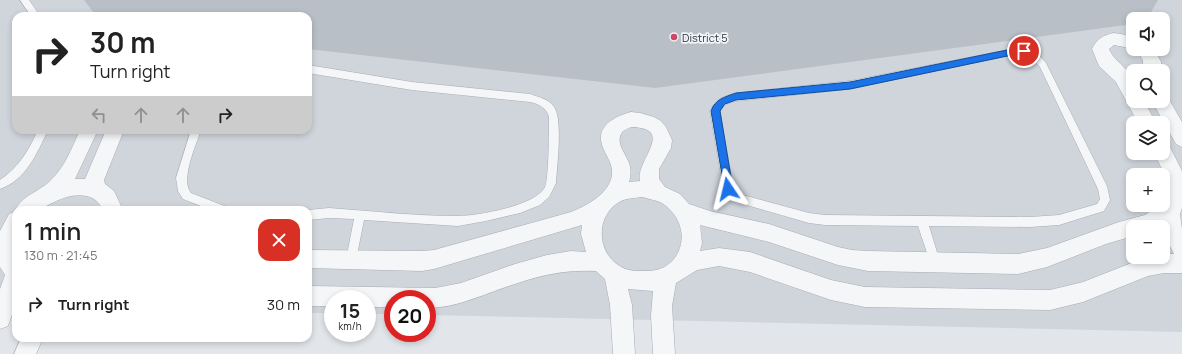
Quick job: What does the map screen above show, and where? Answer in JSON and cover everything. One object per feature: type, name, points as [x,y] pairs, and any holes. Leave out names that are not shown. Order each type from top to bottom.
[{"type":"street","points":[[1126,41],[1113,39],[1107,41],[1100,49],[1105,61],[1122,77],[1126,84]]},
{"type":"street","points":[[1165,108],[1182,139]]},
{"type":"street","points":[[624,354],[621,305],[607,268],[593,248],[590,233],[593,218],[620,181],[621,169],[618,158],[610,145],[610,138],[612,131],[624,121],[640,119],[655,126],[660,132],[662,146],[660,152],[650,165],[648,172],[650,182],[658,192]]},
{"type":"street","points":[[30,206],[56,189],[70,172],[87,134]]},
{"type":"street","points":[[97,190],[94,180],[95,175],[113,134]]},
{"type":"street","points":[[1167,160],[1176,177],[1178,189],[1176,202],[1169,222],[1174,237],[1182,249]]},
{"type":"street","points":[[49,194],[66,188],[82,187],[97,190],[104,194],[112,206]]},
{"type":"street","points":[[312,259],[422,261],[438,259],[525,232],[575,219],[626,191],[642,189],[658,192],[672,199],[684,211],[690,224],[693,239],[689,254],[662,291],[661,305],[664,354]]},
{"type":"street","points":[[1154,220],[1176,202]]},
{"type":"street","points":[[684,211],[710,220],[769,233],[838,256],[868,261],[1018,264],[1035,262],[1108,234],[1126,229]]},
{"type":"street","points":[[0,221],[12,218]]},
{"type":"street","points":[[0,319],[9,266],[4,246],[12,226]]},
{"type":"street","points":[[312,296],[435,298],[461,293],[515,274],[548,265],[571,261],[607,268],[630,280],[649,282],[674,273],[694,261],[719,257],[750,262],[831,290],[865,297],[1050,300],[1074,296],[1135,270],[1182,263]]},
{"type":"street","points":[[25,354],[30,342]]},
{"type":"lane","points":[[24,0],[33,12]]},
{"type":"lane","points":[[1024,51],[1034,55],[1043,65],[1103,189],[1105,196],[1103,204],[1100,208],[1092,211],[1059,220],[1030,222],[922,221],[825,220],[808,218],[736,198],[728,189],[715,111],[717,106],[722,102],[736,97],[850,86],[1012,52],[1024,51]]},
{"type":"lane","points":[[312,70],[412,86],[530,98],[540,100],[553,110],[554,117],[551,183],[546,194],[537,202],[471,220],[458,221],[320,213],[312,214]]},
{"type":"lane","points":[[0,185],[12,178],[28,162],[41,134]]},
{"type":"lane","points":[[195,134],[181,178],[181,184],[187,196],[213,206]]},
{"type":"lane","points":[[351,260],[360,215]]},
{"type":"lane","points":[[922,221],[935,262]]},
{"type":"shaded area","name":"District 5","points":[[0,0],[1182,0],[1182,332],[436,315],[436,290],[384,290],[384,314],[376,314],[376,290],[324,290],[324,313],[312,313],[312,206],[12,206],[12,306],[0,306]]},
{"type":"building","name":"District 5","points":[[84,0],[1158,0],[1151,12],[1126,12],[1126,25],[655,88],[312,49],[312,12],[93,12]]},
{"type":"place","name":"District 5","points":[[674,37]]},
{"type":"route","points":[[728,189],[715,111],[717,106],[728,99],[850,86],[1012,52],[1024,51]]}]
